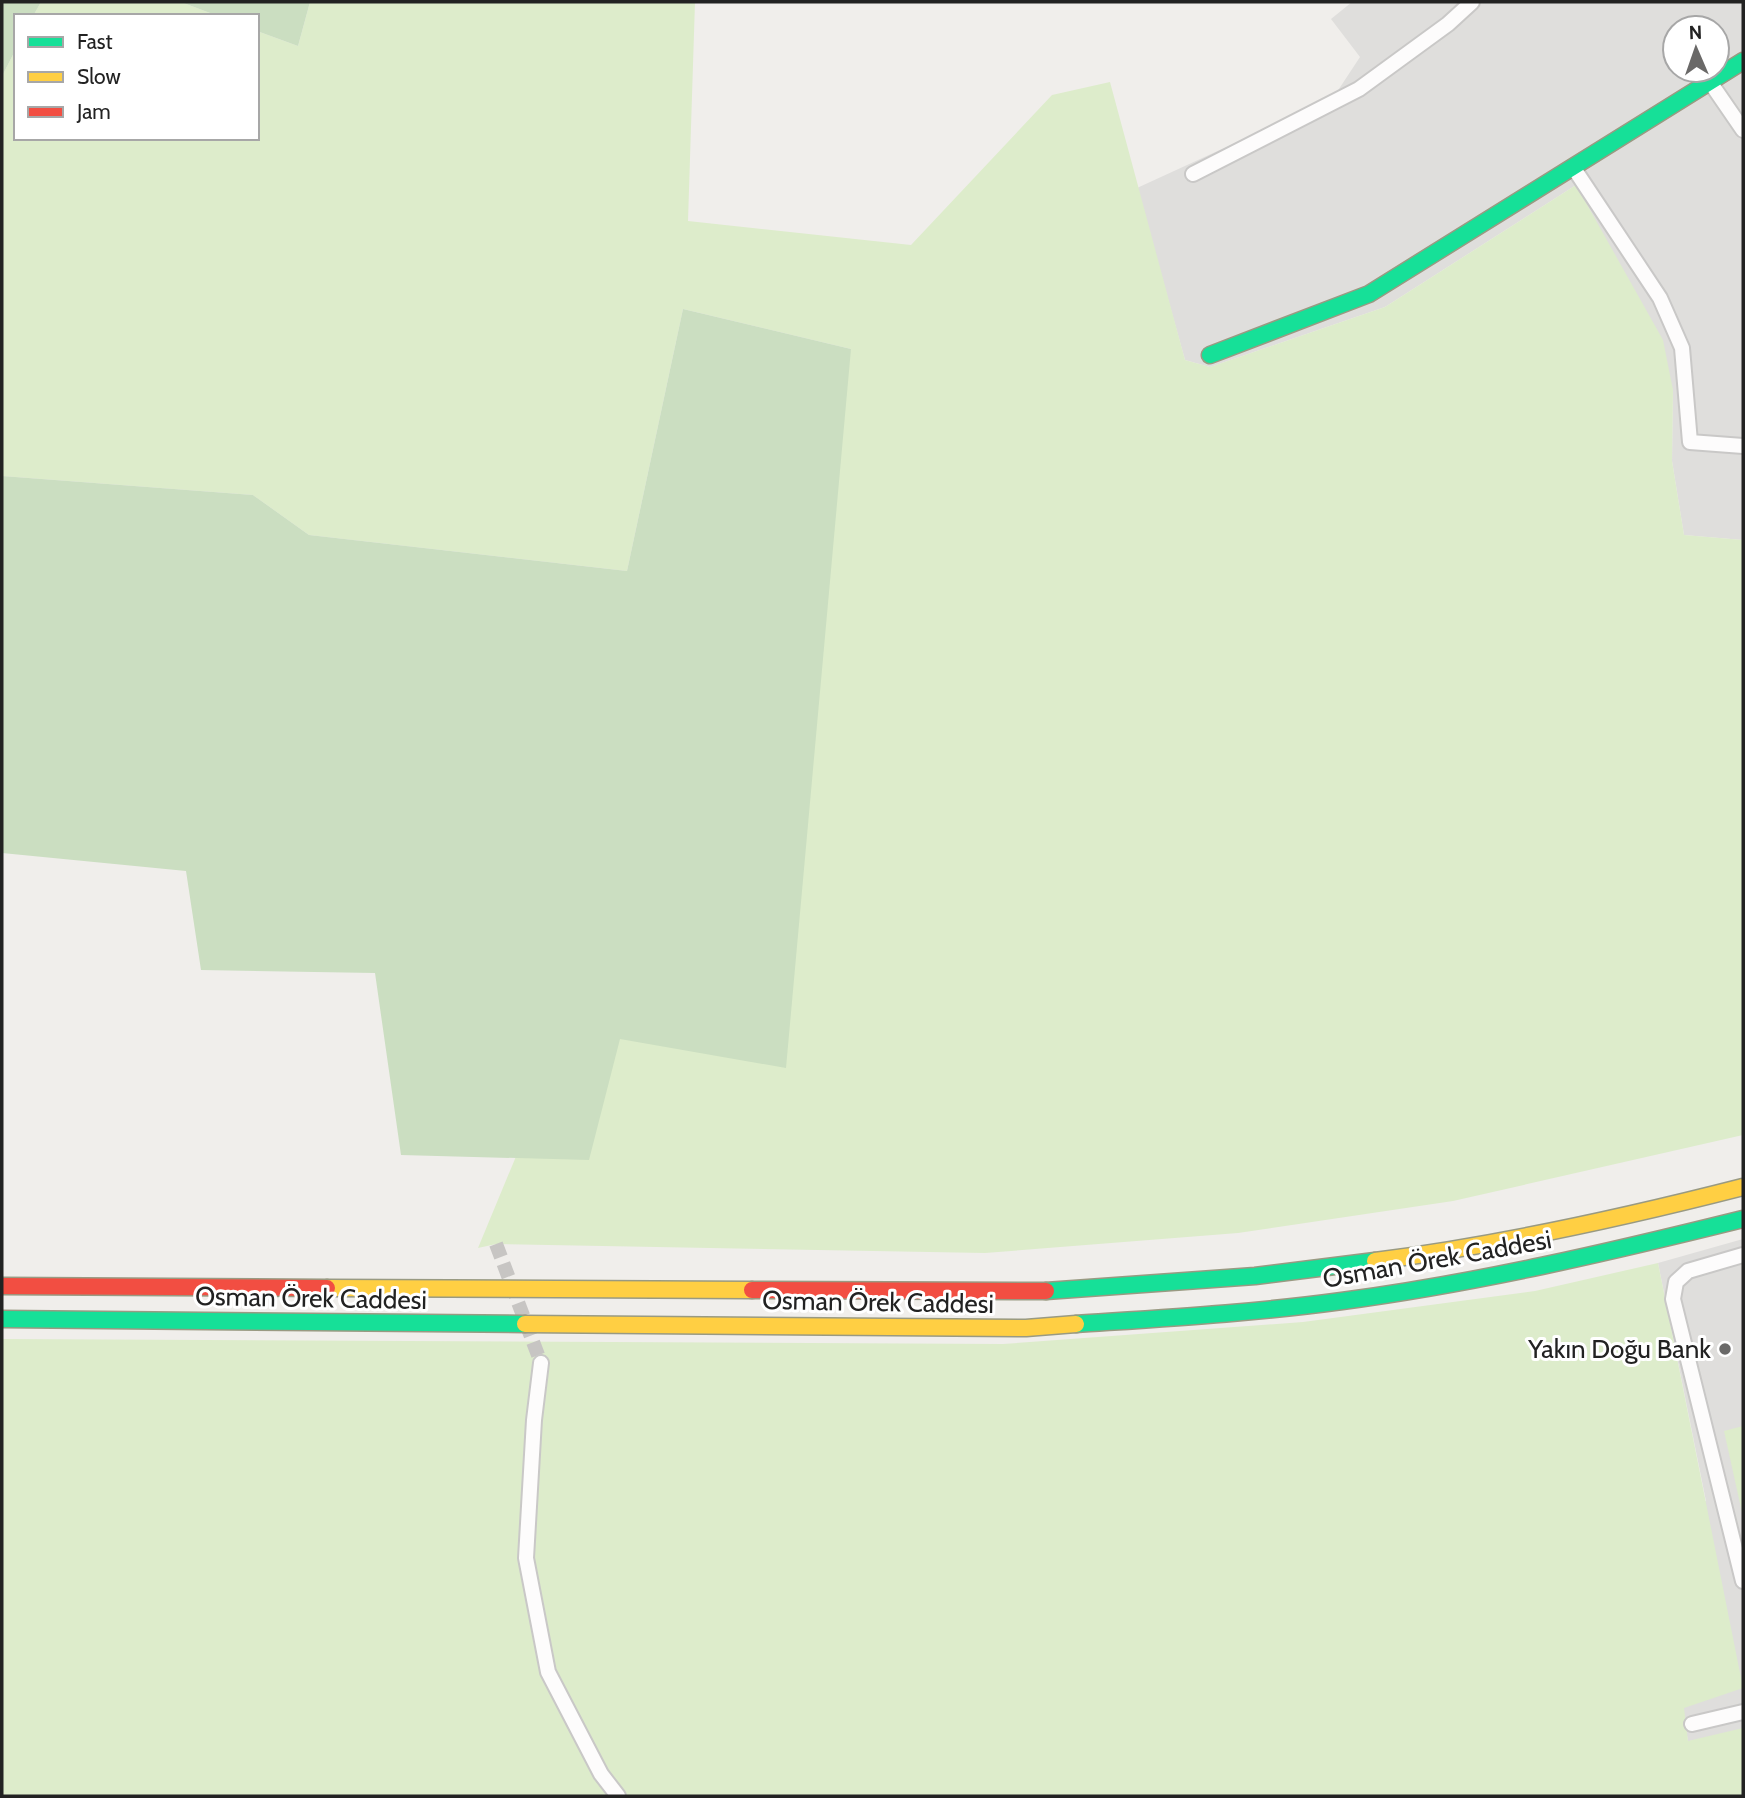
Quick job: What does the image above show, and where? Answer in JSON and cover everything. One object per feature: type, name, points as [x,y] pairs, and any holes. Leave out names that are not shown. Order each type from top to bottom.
[{"type":"main road","points":[[1210,355],[1369,294],[1707,84]]},
{"type":"main road","name":"Osman Örek Caddesi","points":[[2,1286],[1027,1292],[1255,1276],[1431,1254],[1631,1216],[1743,1187]]},
{"type":"main road","name":"Osman Örek Caddesi","points":[[2,1319],[1026,1328],[1256,1312],[1357,1299],[1555,1265],[1743,1219]]},
{"type":"street","points":[[1194,174],[1359,89],[1448,24],[1472,2]]},
{"type":"street","points":[[1711,84],[1743,130]]},
{"type":"street","points":[[1573,167],[1660,298],[1682,348],[1690,442],[1743,446]]},
{"type":"street","points":[[1743,1255],[1688,1270],[1676,1282],[1672,1299],[1743,1581]]},
{"type":"street","points":[[541,1363],[534,1420],[526,1558],[548,1672],[601,1774],[618,1796]]},
{"type":"street","points":[[1692,1724],[1743,1712]]},
{"type":"shaded area","points":[[1352,2],[1743,2],[1743,540],[1684,535],[1672,461],[1673,390],[1576,185],[1385,307],[1210,367],[1185,360],[1137,188],[1333,98],[1360,57],[1331,19]]},
{"type":"shaded area","points":[[1743,1239],[1743,1763],[1688,1741],[1649,1515],[1706,1501],[1658,1263]]},
{"type":"green space","points":[[2,2],[41,2],[34,14],[14,14],[14,53],[2,76]]},
{"type":"green space","points":[[41,2],[181,2],[213,14],[34,14]]},
{"type":"green space","points":[[181,2],[310,2],[298,46],[259,32],[259,14],[213,14]]},
{"type":"green space","points":[[310,2],[695,2],[688,221],[911,245],[1052,95],[1110,82],[1185,360],[1210,367],[1385,307],[1576,185],[1663,340],[1673,390],[1672,461],[1684,535],[1743,540],[1743,1135],[1453,1201],[1238,1233],[985,1253],[496,1244],[478,1248],[851,349],[683,309],[627,571],[309,535],[253,495],[2,476],[2,76],[14,53],[14,140],[259,140],[259,32],[298,46]]},
{"type":"green space","points":[[683,309],[851,349],[786,1068],[620,1039],[589,1160],[401,1155],[375,973],[201,970],[186,871],[2,853],[2,476],[253,495],[309,535],[627,571]]},
{"type":"green space","points":[[1658,1263],[1743,1688],[1684,1708],[1688,1741],[1743,1728],[1743,1796],[2,1796],[2,1339],[1003,1344],[1303,1322],[1535,1291]]},
{"type":"green space","points":[[1743,1426],[1743,1517],[1724,1431]]},
{"type":"tunnel","points":[[496,1244],[541,1363]]},
{"type":"traffic: fast","points":[[1210,355],[1369,294],[1743,61]]},
{"type":"traffic: fast","points":[[1076,1324],[1276,1309],[1393,1294],[1543,1266],[1743,1219]]},
{"type":"traffic: fast","points":[[1046,1291],[1255,1276],[1375,1261]]},
{"type":"traffic: fast","points":[[2,1319],[525,1324]]},
{"type":"traffic: slow","points":[[1375,1261],[1560,1230],[1743,1187]]},
{"type":"traffic: slow","points":[[327,1288],[752,1290]]},
{"type":"traffic: slow","points":[[525,1324],[1026,1328],[1076,1324]]},
{"type":"traffic: jam","points":[[2,1286],[327,1288]]},
{"type":"traffic: jam","points":[[752,1290],[1046,1291]]},
{"type":"place","name":"Yakın Doğu Bank","points":[[1725,1349]]}]
